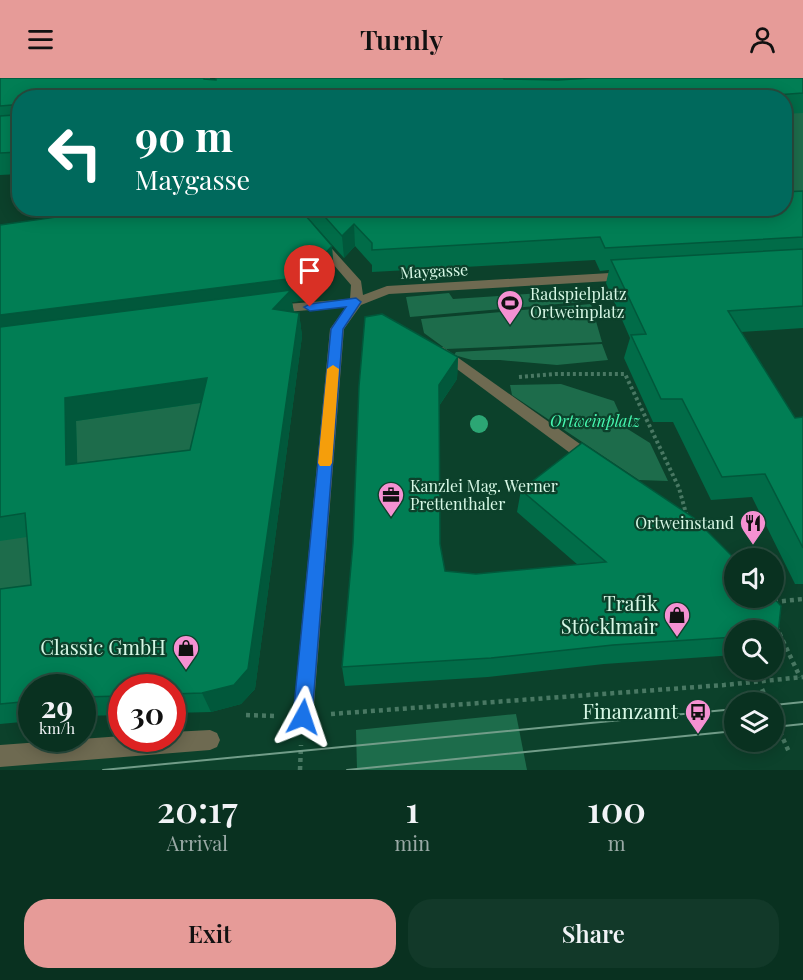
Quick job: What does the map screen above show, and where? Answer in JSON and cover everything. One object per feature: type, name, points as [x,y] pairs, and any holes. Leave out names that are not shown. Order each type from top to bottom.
[{"type":"street","points":[[303,717],[337,329],[356,302],[357,284],[315,237]]},
{"type":"street","name":"Maygasse","points":[[255,312],[356,302],[387,290],[638,275]]},
{"type":"street","points":[[432,345],[600,466]]},
{"type":"street","points":[[0,756],[210,740]]},
{"type":"path","points":[[482,379],[556,374],[625,374],[679,488],[687,517]]},
{"type":"path","points":[[677,512],[687,517],[695,526]]},
{"type":"path","points":[[784,601],[802,599]]},
{"type":"path","points":[[303,717],[801,677],[784,643]]},
{"type":"path","points":[[784,741],[789,752]]},
{"type":"green space","points":[[803,112],[803,212],[792,210],[792,113]]},
{"type":"green space","points":[[586,290],[592,301],[410,317],[406,297],[449,293],[453,299]]},
{"type":"green space","name":"Radspielplatz Ortweinplatz","points":[[591,304],[602,342],[446,349],[424,333],[421,319]]},
{"type":"green space","name":"Ortweinplatz","points":[[602,344],[608,360],[557,365],[472,360],[454,355],[456,352]]},
{"type":"green space","name":"Ortweinplatz","points":[[561,384],[614,401],[626,428],[650,443],[668,481],[639,480],[512,395],[510,385]]},
{"type":"green space","points":[[203,393],[175,577],[0,612],[0,425]]},
{"type":"green space","points":[[516,714],[527,770],[357,770],[356,730]]},
{"type":"building","points":[[0,78],[204,78],[216,80],[216,78],[504,78],[558,80],[803,78],[803,93],[792,94],[792,90],[12,90],[12,105],[0,106]]},
{"type":"building","points":[[12,115],[12,152],[0,153],[0,116]]},
{"type":"building","points":[[803,191],[803,237],[605,248],[600,237],[372,250],[372,243],[354,224],[342,236],[324,216],[792,216],[792,192]]},
{"type":"building","points":[[63,216],[306,216],[332,246],[303,277],[0,315],[0,225]]},
{"type":"building","points":[[803,249],[803,306],[728,311],[795,418],[803,417],[803,548],[765,474],[722,477],[682,399],[661,399],[631,335],[646,334],[611,260]]},
{"type":"building","points":[[291,290],[273,309],[299,313],[248,669],[234,685],[202,693],[186,694],[186,674],[108,674],[108,696],[96,697],[96,674],[18,674],[18,702],[0,704],[0,589],[31,585],[25,513],[0,517],[0,327]],"holes":[[[207,378],[190,450],[66,465],[65,398]]]},
{"type":"building","points":[[382,314],[458,357],[439,385],[440,544],[445,571],[476,574],[606,562],[521,490],[582,443],[694,518],[724,548],[724,608],[781,608],[780,620],[724,620],[724,638],[613,645],[491,658],[342,667],[353,543],[359,386],[365,317]]},
{"type":"tram line","points":[[784,704],[803,702]]},
{"type":"tram line","points":[[103,770],[724,710]]},
{"type":"tram line","points":[[784,726],[803,724]]},
{"type":"tram line","points":[[347,770],[724,732]]},
{"type":"slow traffic","points":[[325,463],[333,369]]},
{"type":"place","name":"Radspielplatz Ortweinplatz","points":[[510,326]]},
{"type":"place","name":"Kanzlei Mag. Werner Prettenthaler","points":[[391,518]]},
{"type":"place","name":"Ortweinstand","points":[[753,546]]},
{"type":"place","name":"Trafik Stöcklmair","points":[[677,638]]},
{"type":"place","name":"Classic GmbH","points":[[186,671]]},
{"type":"place","name":"Finanzamt","points":[[698,735]]},
{"type":"route","points":[[303,717],[337,329],[356,302],[310,307]]}]
